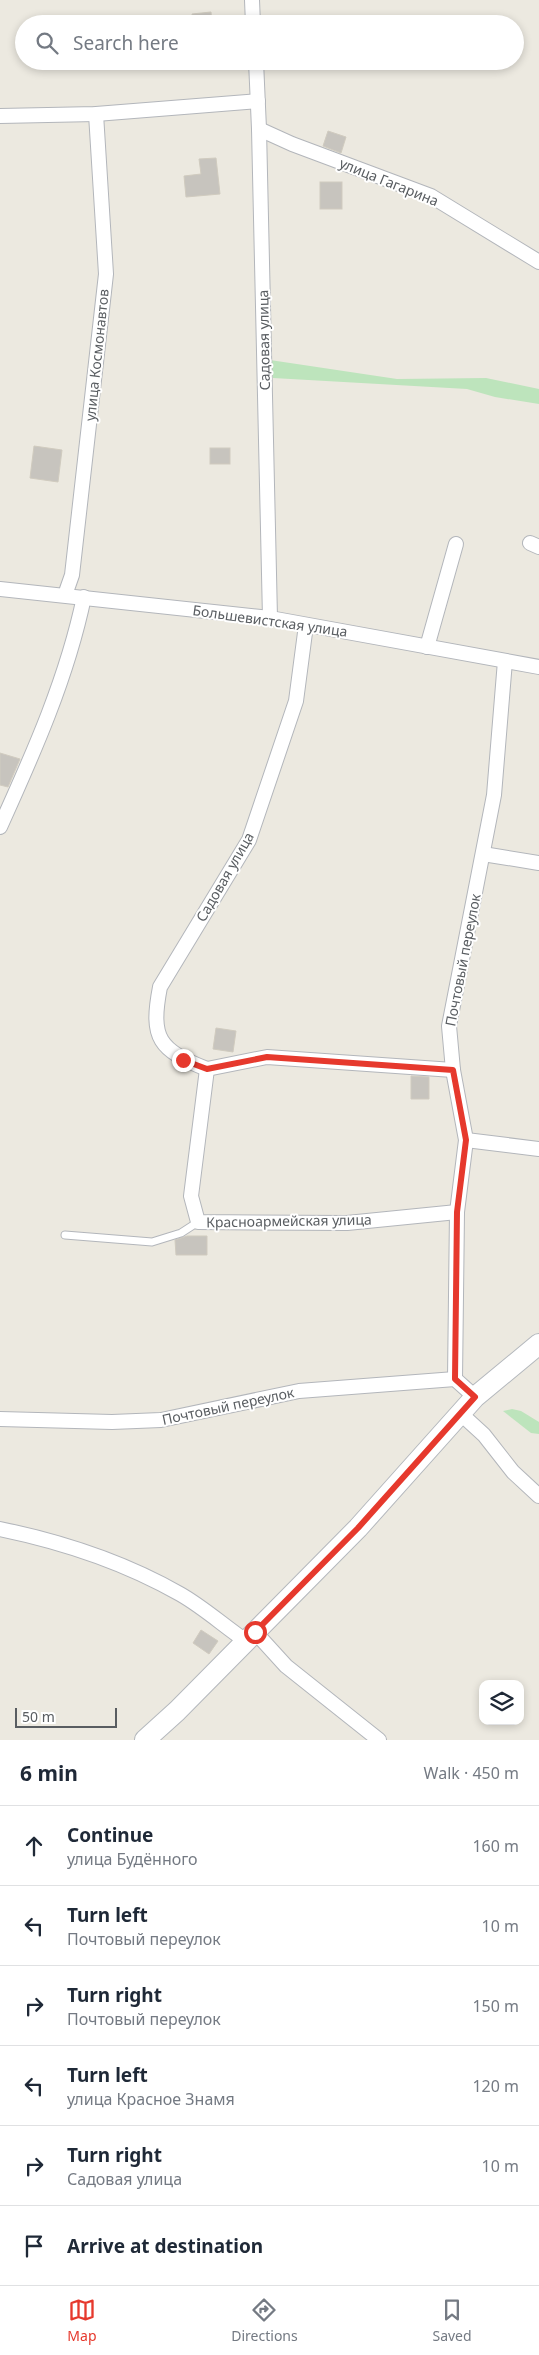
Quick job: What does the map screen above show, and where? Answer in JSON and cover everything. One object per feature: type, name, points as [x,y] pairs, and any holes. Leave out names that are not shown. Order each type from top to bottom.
[{"type":"main road","points":[[145,1740],[358,1528],[475,1397],[539,1344]]},
{"type":"street","points":[[252,0],[253,15]]},
{"type":"street","name":"Садовая улица","points":[[256,70],[270,618]]},
{"type":"street","points":[[0,116],[96,114],[258,101]]},
{"type":"street","name":"улица Космонавтов","points":[[65,595],[72,575],[106,274],[96,114]]},
{"type":"street","name":"улица Гагарина","points":[[259,129],[292,144],[431,196],[539,262]]},
{"type":"street","points":[[427,647],[456,544]]},
{"type":"street","name":"Большевистская улица","points":[[0,589],[270,618],[539,667]]},
{"type":"street","points":[[0,827],[44,729],[76,636],[84,597]]},
{"type":"street","name":"Садовая улица","points":[[207,1069],[183,1060],[166,1048],[159,1033],[155,1012],[160,987],[249,840],[296,702],[306,625]]},
{"type":"street","name":"Почтовый переулок","points":[[0,1420],[112,1422],[161,1420],[299,1391],[455,1379],[457,1212],[466,1140],[453,1070],[449,1026],[494,795],[505,661]]},
{"type":"street","points":[[483,854],[539,863]]},
{"type":"street","points":[[198,1222],[191,1196],[207,1069],[267,1057],[453,1070]]},
{"type":"street","points":[[466,1140],[539,1150]]},
{"type":"street","name":"Красноармейская улица","points":[[198,1222],[347,1224],[457,1212]]},
{"type":"street","points":[[455,1379],[475,1397]]},
{"type":"street","points":[[460,1413],[484,1434],[513,1472],[539,1496]]},
{"type":"street","points":[[0,1529],[64,1544],[122,1565],[181,1594],[251,1636],[379,1740]]},
{"type":"lane","name":"Красноармейская улица","points":[[65,1235],[152,1242],[181,1233],[198,1222]]},
{"type":"green space","points":[[270,360],[397,379],[486,378],[539,389],[539,404],[495,397],[467,389],[273,378]]},
{"type":"green space","points":[[512,1409],[521,1411],[539,1422],[539,1434],[531,1433],[503,1411]]},
{"type":"building","points":[[211,12],[211,15],[192,15]]},
{"type":"building","points":[[328,131],[346,137],[341,153],[323,146]]},
{"type":"building","points":[[216,158],[220,194],[186,197],[184,176],[201,174],[199,159]]},
{"type":"building","points":[[320,182],[342,182],[342,209],[320,209]]},
{"type":"building","points":[[34,446],[62,450],[58,482],[30,478]]},
{"type":"building","points":[[210,448],[230,448],[230,464],[210,464]]},
{"type":"building","points":[[0,753],[20,759],[8,787],[0,785]]},
{"type":"building","points":[[216,1028],[236,1031],[233,1052],[213,1049]]},
{"type":"building","points":[[411,1076],[429,1077],[429,1099],[411,1099]]},
{"type":"building","points":[[187,1236],[207,1236],[207,1255],[176,1255],[175,1240]]},
{"type":"building","points":[[201,1630],[218,1641],[209,1654],[193,1643]]},
{"type":"route","points":[[183,1060],[207,1069],[267,1057],[453,1070],[466,1140],[457,1212],[455,1379],[475,1397],[358,1528],[255,1632]]}]
